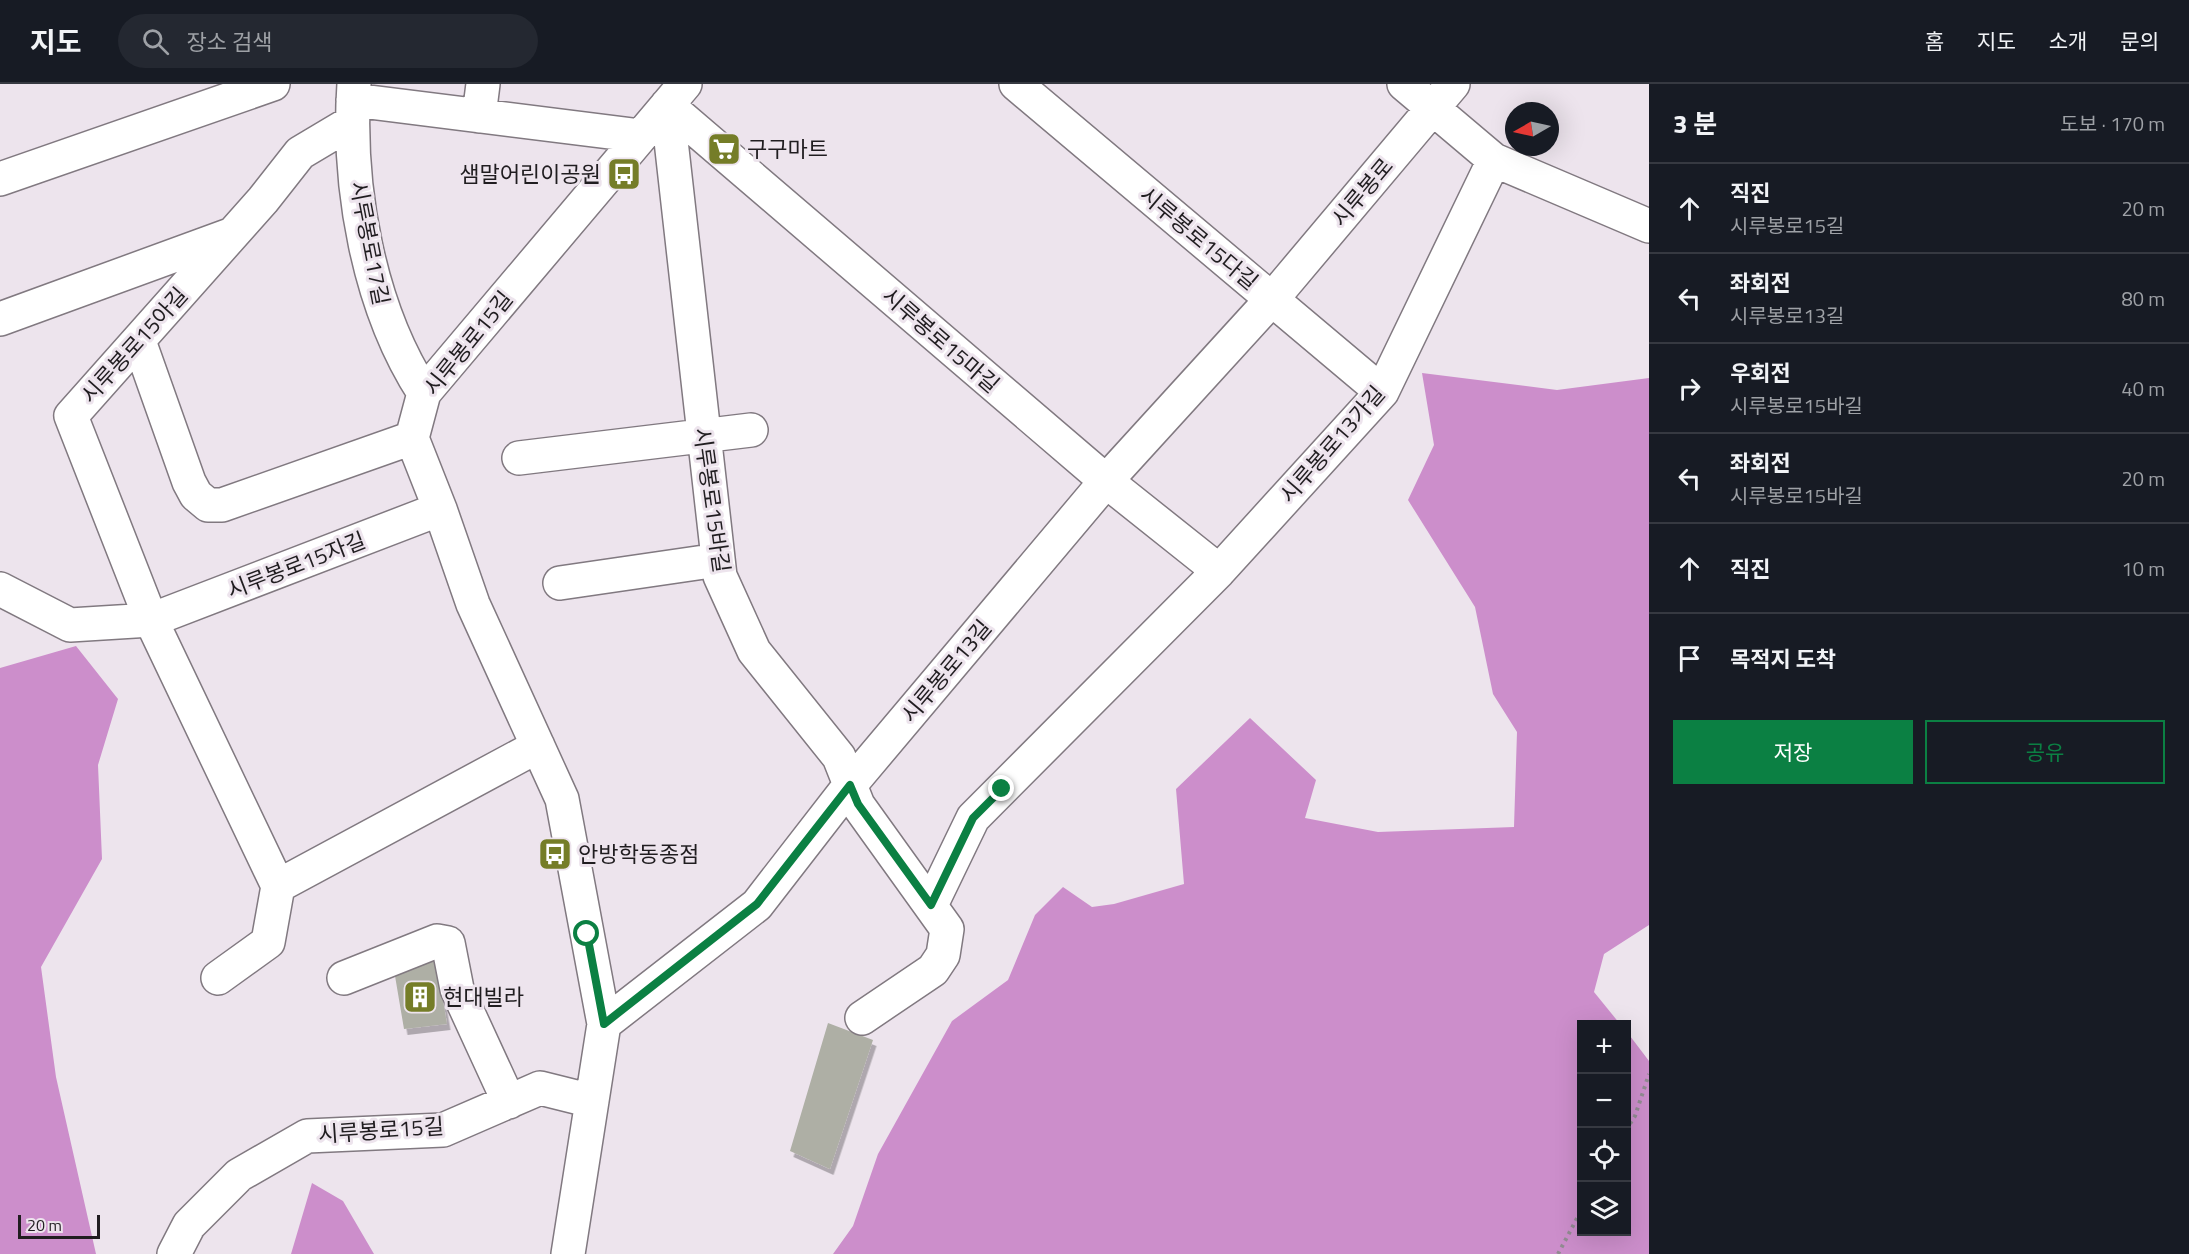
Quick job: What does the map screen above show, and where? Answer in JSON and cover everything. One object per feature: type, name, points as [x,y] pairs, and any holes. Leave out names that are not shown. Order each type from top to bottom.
[{"type":"street","points":[[0,179],[273,84]]},
{"type":"street","points":[[479,116],[483,84]]},
{"type":"street","name":"시루봉로15다길","points":[[1016,84],[1382,392]]},
{"type":"street","points":[[1404,84],[1443,96],[1494,160],[1649,226]]},
{"type":"street","name":"시루봉로15길","points":[[411,438],[423,393],[676,95]]},
{"type":"street","name":"시루봉로15바길","points":[[676,95],[703,435],[720,576],[754,651],[839,757],[858,804],[946,929],[943,955],[933,969],[862,1018]]},
{"type":"street","name":"시루봉로15마길","points":[[676,95],[1106,481],[1219,571]]},
{"type":"street","name":"시루봉로","points":[[1272,299],[1443,96]]},
{"type":"street","points":[[353,102],[641,136]]},
{"type":"street","name":"시루봉로15아길","points":[[151,620],[70,416],[139,341],[300,153],[353,102]]},
{"type":"street","name":"시루봉로17길","points":[[353,102],[351,134],[363,227],[381,309],[404,363],[423,393]]},
{"type":"street","name":"시루봉로13가길","points":[[931,905],[973,818],[1219,571],[1382,392],[1494,160]]},
{"type":"street","points":[[0,320],[231,235]]},
{"type":"street","name":"시루봉로13길","points":[[604,1024],[757,904],[850,785],[1106,481],[1272,299]]},
{"type":"street","points":[[139,341],[189,482],[196,495],[208,505],[222,504],[411,438],[440,509],[473,604],[562,799],[604,1024],[568,1254]]},
{"type":"street","points":[[519,458],[751,430]]},
{"type":"street","name":"시루봉로15자길","points":[[0,589],[70,625],[151,620],[440,509]]},
{"type":"street","points":[[560,583],[718,560]]},
{"type":"street","points":[[151,620],[278,886],[268,942],[218,978]]},
{"type":"street","points":[[278,886],[538,746]]},
{"type":"street","points":[[344,978],[436,941],[448,943],[457,989],[509,1102]]},
{"type":"street","name":"시루봉로15길","points":[[174,1254],[189,1225],[239,1175],[307,1136],[443,1130],[540,1088],[592,1101]]},
{"type":"path","points":[[1627,1128],[1635,1116],[1649,1074]]},
{"type":"path","points":[[1558,1254],[1577,1217]]},
{"type":"shaded area","points":[[1422,373],[1557,390],[1649,378],[1649,925],[1604,954],[1594,992],[1617,1020],[1577,1020],[1577,1236],[1631,1236],[1631,1037],[1649,1061],[1649,1254],[833,1254],[853,1226],[878,1154],[952,1021],[1008,980],[1035,915],[1063,887],[1092,907],[1114,904],[1184,884],[1176,789],[1250,718],[1316,780],[1305,818],[1378,832],[1514,827],[1517,732],[1493,694],[1475,607],[1408,500],[1434,445]]},
{"type":"shaded area","points":[[76,646],[118,699],[98,765],[102,859],[41,967],[56,1077],[96,1254],[0,1254],[0,668]]},
{"type":"shaded area","points":[[312,1183],[343,1201],[374,1254],[291,1254]]},
{"type":"building","name":"현대빌라","points":[[436,959],[447,1024],[404,1029],[394,970]]},
{"type":"building","points":[[828,1023],[873,1040],[830,1169],[790,1151]]},
{"type":"place","name":"구구마트","points":[[724,149]]},
{"type":"place","name":"샘말어린이공원","points":[[624,174]]},
{"type":"place","name":"안방학동종점","points":[[555,854]]},
{"type":"place","name":"현대빌라","points":[[420,997]]},
{"type":"route","points":[[587,934],[604,1024],[757,904],[850,785],[858,804],[931,905],[973,818],[1002,789]]}]
